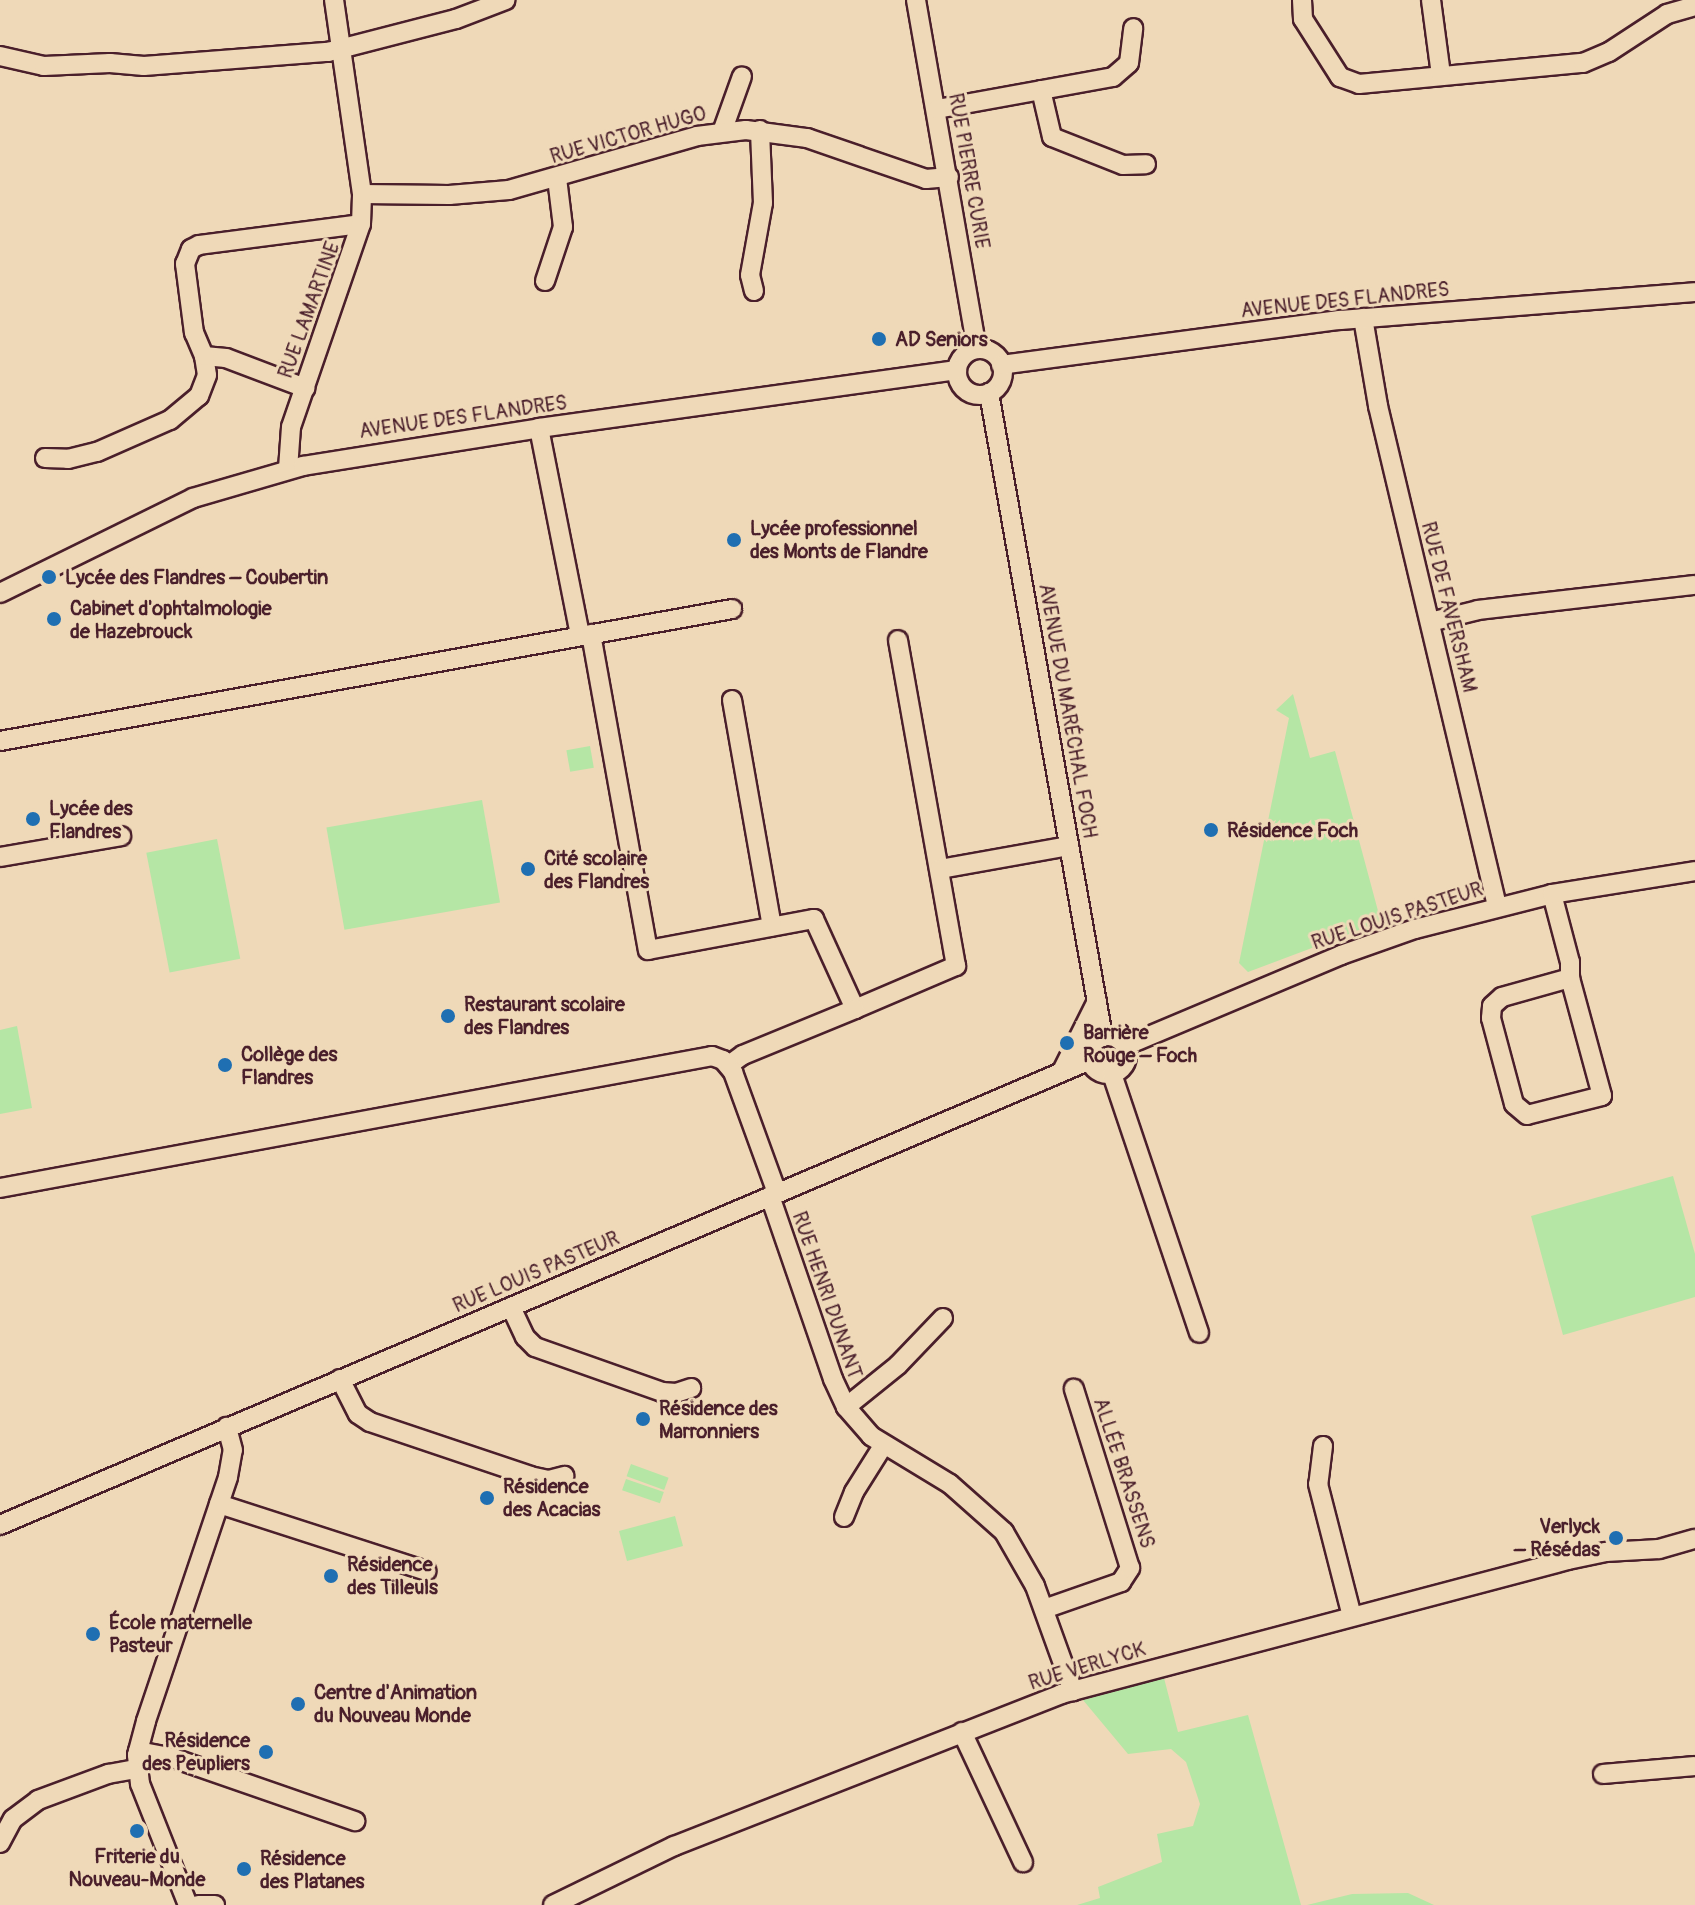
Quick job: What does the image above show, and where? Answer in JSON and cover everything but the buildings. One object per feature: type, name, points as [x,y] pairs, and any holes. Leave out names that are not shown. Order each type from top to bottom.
[{"type":"street","name":"RUE LAMARTINE","points":[[288,469],[288,436],[361,224],[362,194],[334,0]]},
{"type":"street","points":[[0,56],[35,66],[116,63],[144,66],[225,62],[341,50],[464,17],[506,0]]},
{"type":"street","name":"RUE PIERRE CURIE","points":[[916,0],[977,349]]},
{"type":"street","points":[[1302,0],[1303,19],[1347,82],[1359,84],[1583,63],[1609,52],[1671,5],[1695,6]]},
{"type":"street","points":[[1431,0],[1441,75]]},
{"type":"street","points":[[937,109],[1119,74],[1131,56],[1133,28]]},
{"type":"street","points":[[722,132],[742,76]]},
{"type":"street","points":[[1041,90],[1047,130],[1052,137],[1123,165],[1146,164]]},
{"type":"street","points":[[754,291],[750,275],[763,203],[760,130]]},
{"type":"street","name":"RUE VICTOR HUGO","points":[[362,194],[478,194],[557,178],[722,132],[760,130],[807,138],[926,179],[949,177]]},
{"type":"street","points":[[545,281],[563,227],[557,178]]},
{"type":"street","points":[[45,458],[68,459],[91,455],[176,416],[202,391],[207,375],[204,356],[195,340],[185,264],[191,249],[199,245],[361,224]]},
{"type":"street","name":"AVENUE DES FLANDRES","points":[[1001,365],[1363,318],[1695,292]]},
{"type":"street","name":"RUE DE FAVERSHAM","points":[[1363,318],[1378,406],[1497,906]]},
{"type":"street","points":[[977,349],[992,353],[1001,365],[999,383],[989,393],[977,395],[966,390],[959,381],[957,370],[962,357],[977,349]]},
{"type":"street","points":[[204,356],[226,358],[305,388]]},
{"type":"street","name":"AVENUE DES FLANDRES","points":[[0,593],[193,498],[288,469],[539,428],[957,370]]},
{"type":"street","name":"AVENUE DU MARÉCHAL FOCH","points":[[989,393],[1103,1037]]},
{"type":"street","points":[[539,428],[586,635],[648,950],[814,919],[855,1009]]},
{"type":"street","points":[[1430,622],[1478,610],[1695,585]]},
{"type":"street","points":[[0,741],[732,609]]},
{"type":"street","points":[[0,1188],[705,1057],[718,1057],[729,1065],[743,1055],[956,966],[898,640]]},
{"type":"street","points":[[732,700],[772,927]]},
{"type":"street","points":[[0,857],[121,836]]},
{"type":"street","points":[[940,869],[1069,846]]},
{"type":"street","name":"RUE LOUIS PASTEUR","points":[[1125,1046],[1359,948],[1497,906],[1695,871]]},
{"type":"street","points":[[1552,894],[1570,962],[1570,978],[1602,1096],[1527,1115],[1514,1104],[1491,1018],[1492,1006],[1502,997],[1570,978]]},
{"type":"street","points":[[1062,1071],[1097,1001]]},
{"type":"street","points":[[1103,1037],[1116,1037],[1125,1046],[1125,1064],[1112,1074],[1097,1070],[1090,1060],[1093,1044],[1103,1037]]},
{"type":"street","name":"RUE LOUIS PASTEUR","points":[[0,1525],[1090,1060]]},
{"type":"street","name":"RUE HENRI DUNANT","points":[[729,1065],[833,1379],[846,1407],[865,1431],[883,1446],[950,1484],[983,1509],[1021,1556],[1044,1609],[1073,1691]]},
{"type":"street","points":[[1112,1074],[1199,1333]]},
{"type":"street","points":[[511,1307],[525,1337],[541,1350],[662,1392],[676,1393],[691,1388]]},
{"type":"street","name":"RUE HENRI DUNANT","points":[[846,1407],[898,1365],[943,1318]]},
{"type":"street","points":[[340,1379],[358,1414],[370,1422],[530,1476],[549,1480],[564,1476]]},
{"type":"street","name":"ALLÉE BRASSENS","points":[[1044,1609],[1121,1582],[1130,1568],[1074,1389]]},
{"type":"street","points":[[188,1905],[138,1760],[233,1459],[227,1427]]},
{"type":"street","points":[[844,1517],[854,1492],[883,1446]]},
{"type":"street","points":[[1323,1446],[1318,1484],[1352,1616]]},
{"type":"street","points":[[219,1504],[426,1571]]},
{"type":"street","name":"RUE VERLYCK","points":[[553,1905],[674,1846],[1073,1691],[1580,1557],[1659,1549],[1695,1539]]},
{"type":"street","name":"RUE VERLYCK","points":[[1659,1549],[1695,1553]]},
{"type":"street","points":[[962,1732],[1023,1862]]},
{"type":"street","points":[[0,1843],[13,1819],[38,1800],[138,1760],[173,1758],[355,1821]]},
{"type":"street","points":[[1603,1774],[1695,1766]]},
{"type":"street","points":[[198,1905],[215,1905]]},
{"type":"green space","points":[[1293,694],[1310,758],[1335,751],[1381,922],[1248,972],[1239,963],[1289,718],[1276,710]]},
{"type":"green space","points":[[590,746],[594,768],[570,772],[566,750]]},
{"type":"green space","points":[[482,800],[500,902],[344,930],[326,827]]},
{"type":"green space","points":[[217,839],[240,959],[170,972],[146,853]]},
{"type":"green space","points":[[17,1026],[32,1108],[0,1114],[0,1030]]},
{"type":"green space","points":[[1673,1176],[1695,1254],[1695,1297],[1563,1335],[1531,1216]]},
{"type":"green space","points":[[631,1464],[669,1478],[664,1490],[627,1476]]},
{"type":"green space","points":[[626,1479],[664,1492],[660,1503],[622,1490]]},
{"type":"green space","points":[[675,1516],[683,1546],[627,1561],[619,1531]]},
{"type":"green space","points":[[1164,1678],[1178,1732],[1248,1715],[1301,1905],[1077,1905],[1100,1898],[1098,1887],[1162,1862],[1157,1834],[1193,1826],[1200,1804],[1186,1762],[1171,1749],[1128,1754],[1083,1700]]},
{"type":"green space","points":[[1408,1893],[1434,1905],[1307,1905],[1352,1894]]},
{"type":"place","name":"AD Seniors","points":[[879,339]]},
{"type":"place","name":"Lycée professionnel des Monts de Flandre","points":[[734,540]]},
{"type":"place","name":"Lycée des Flandres – Coubertin","points":[[49,577]]},
{"type":"place","name":"Cabinet d'ophtalmologie de Hazebrouck","points":[[54,619]]},
{"type":"place","name":"Lycée des Flandres","points":[[33,819]]},
{"type":"place","name":"Résidence Foch","points":[[1211,830]]},
{"type":"place","name":"Cité scolaire des Flandres","points":[[528,869]]},
{"type":"place","name":"Restaurant scolaire des Flandres","points":[[448,1016]]},
{"type":"place","name":"Barrière Rouge – Foch","points":[[1067,1043]]},
{"type":"place","name":"Collège des Flandres","points":[[225,1065]]},
{"type":"place","name":"Résidence des Marronniers","points":[[643,1419]]},
{"type":"place","name":"Résidence des Acacias","points":[[487,1498]]},
{"type":"place","name":"Verlyck – Résédas","points":[[1616,1538]]},
{"type":"place","name":"Résidence des Tilleuls","points":[[331,1576]]},
{"type":"place","name":"École maternelle Pasteur","points":[[93,1634]]},
{"type":"place","name":"Centre d'Animation du Nouveau Monde","points":[[298,1704]]},
{"type":"place","name":"Résidence des Peupliers","points":[[266,1752]]},
{"type":"place","name":"Friterie du Nouveau-Monde","points":[[137,1831]]},
{"type":"place","name":"Résidence des Platanes","points":[[244,1869]]}]
